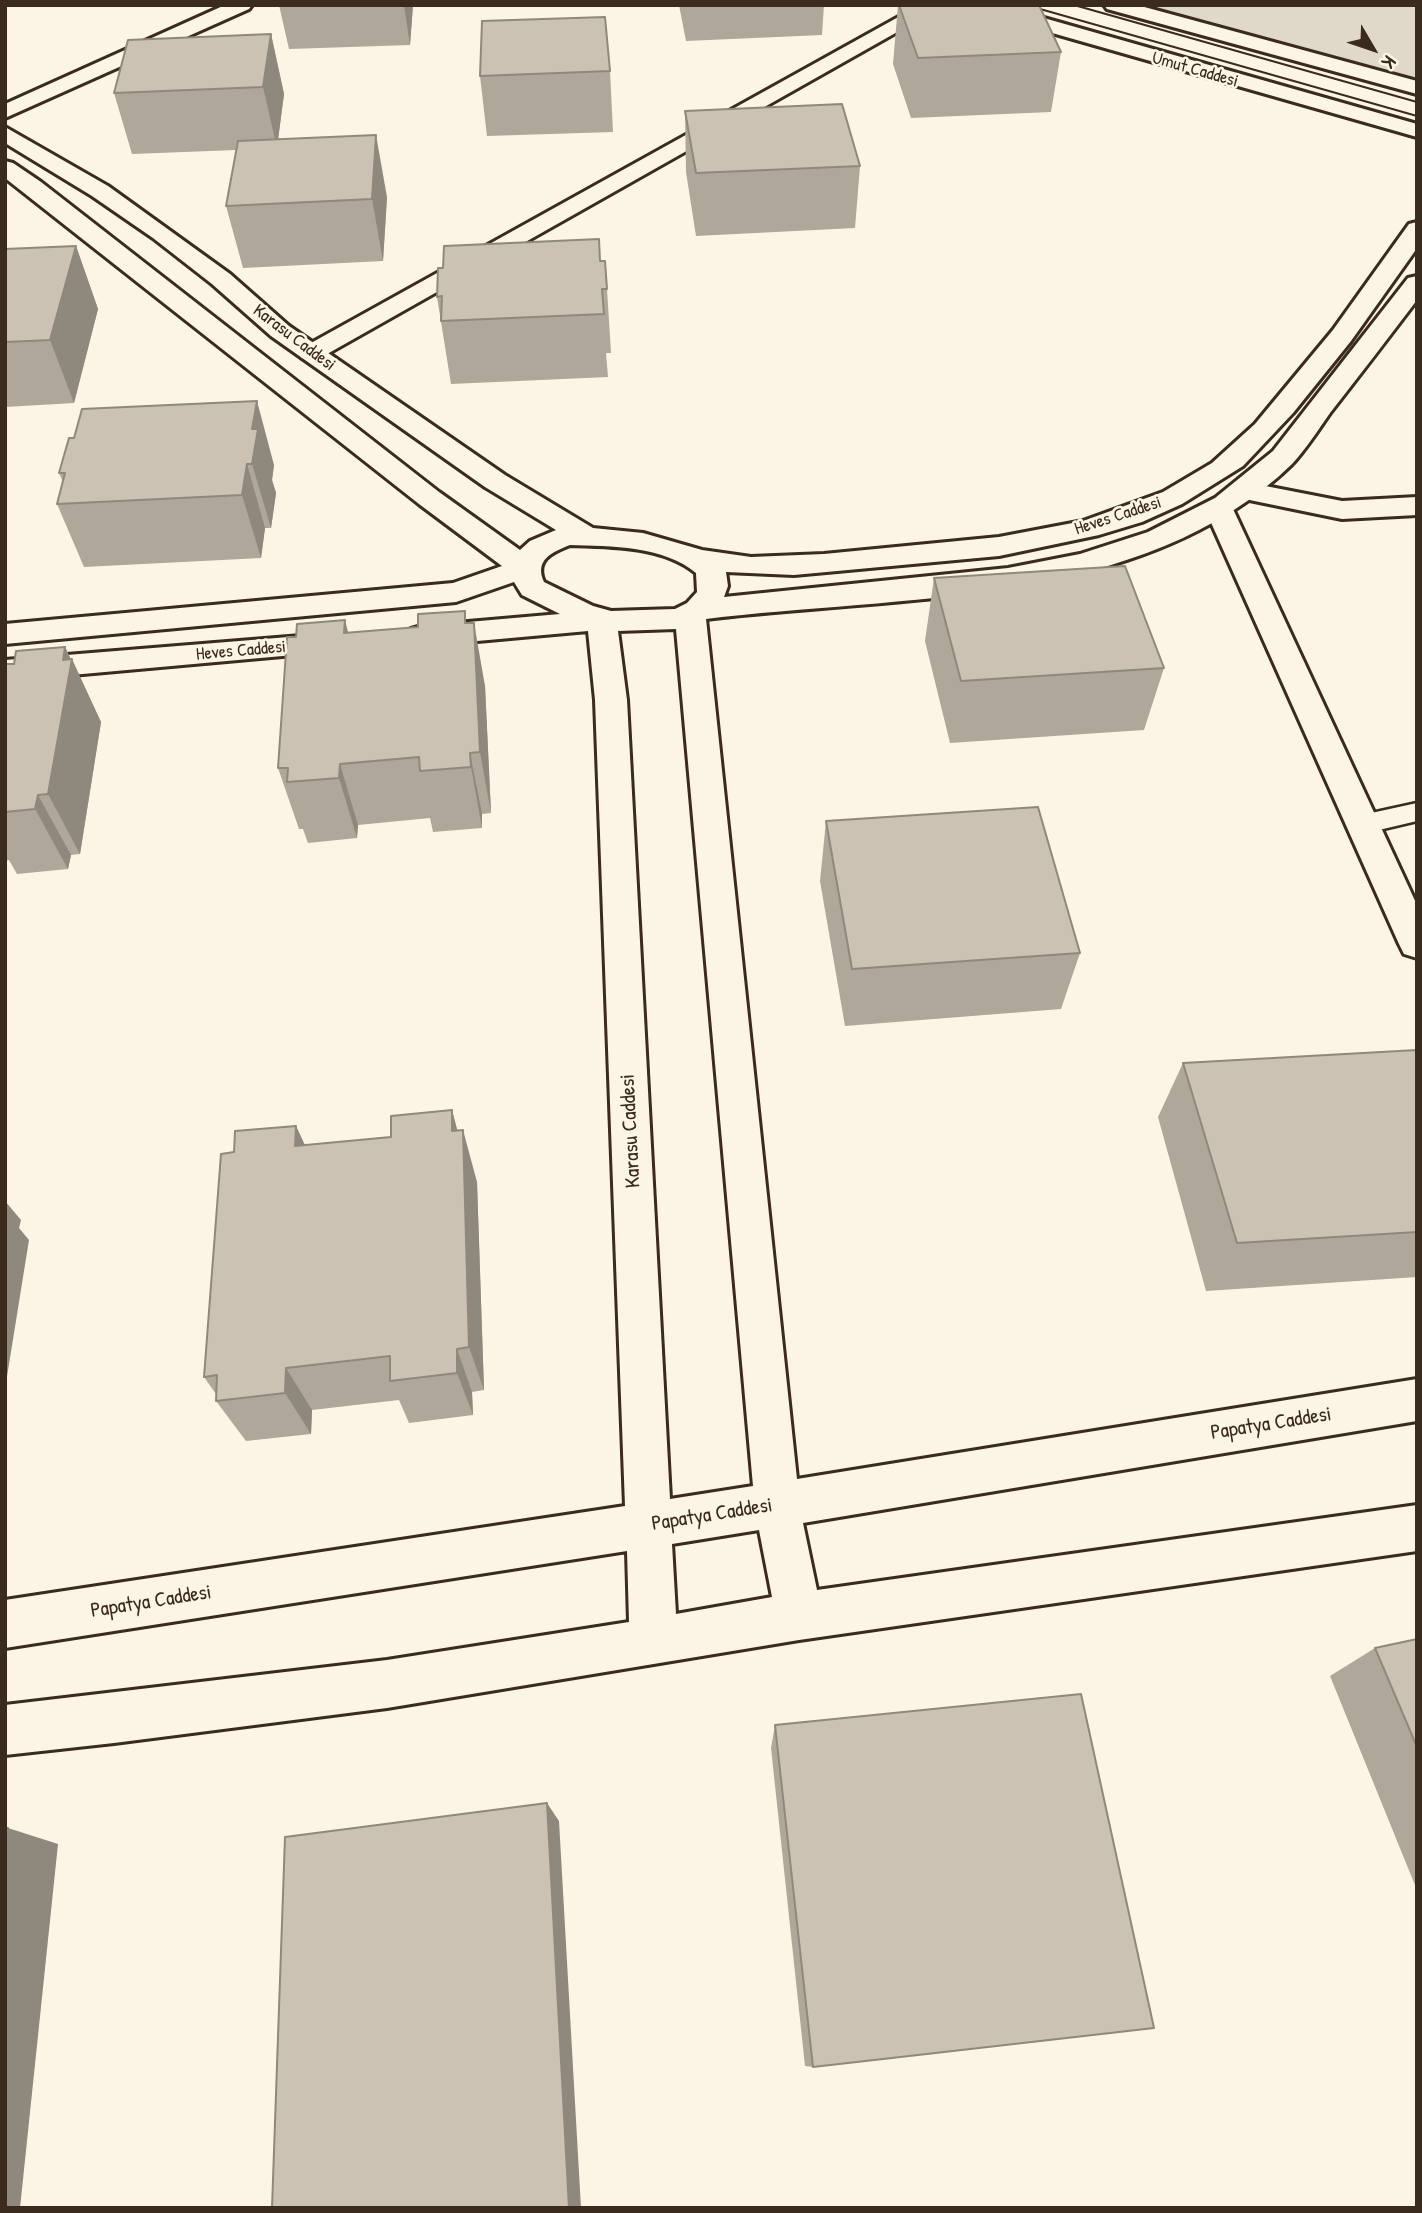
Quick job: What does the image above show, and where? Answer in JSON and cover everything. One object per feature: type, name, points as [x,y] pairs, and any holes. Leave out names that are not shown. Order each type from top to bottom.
[{"type":"street","points":[[5,112],[242,5]]},
{"type":"street","points":[[312,353],[935,5]]},
{"type":"street","name":"Umut Caddesi","points":[[975,5],[1289,97],[1417,131]]},
{"type":"street","name":"Umut Caddesi","points":[[1114,5],[1417,88]]},
{"type":"street","name":"Karasu Caddesi","points":[[5,134],[90,184],[161,233],[221,279],[281,331],[495,481],[586,536]]},
{"type":"street","name":"Karasu Caddesi","points":[[5,168],[33,187],[429,498],[525,568],[526,578],[532,587],[602,620],[611,700],[654,1642]]},
{"type":"street","name":"Heves Caddesi","points":[[586,536],[670,548],[698,558],[750,566],[791,566],[987,547],[1102,524],[1178,496],[1238,457],[1260,435],[1352,322],[1417,229]]},
{"type":"street","name":"Heves Caddesi","points":[[5,671],[602,620],[666,622],[694,612],[767,600],[931,587],[1057,567],[1134,548],[1169,535],[1219,509],[1245,491],[1283,457],[1417,283]]},
{"type":"street","points":[[1245,491],[1342,510],[1417,506]]},
{"type":"street","points":[[1219,509],[1417,944]]},
{"type":"street","points":[[525,568],[538,548],[552,540],[586,536]]},
{"type":"street","points":[[698,558],[708,567],[713,577],[713,588],[708,600],[694,612],[777,1505],[799,1616]]},
{"type":"street","name":"Heves Caddesi","points":[[5,634],[456,592],[525,568]]},
{"type":"street","name":"Papatya Caddesi","points":[[5,1624],[777,1505],[1417,1399]]},
{"type":"street","points":[[5,1730],[114,1719],[387,1684],[799,1616],[1417,1528]]},
{"type":"lane","points":[[1362,824],[1417,812]]},
{"type":"shaded area","points":[[1144,5],[1417,5],[1417,78]]},
{"type":"building","points":[[899,5],[1039,5],[1061,52],[918,58]]},
{"type":"building","points":[[605,17],[610,71],[480,76],[482,21]]},
{"type":"building","points":[[271,34],[263,87],[114,93],[128,40]]},
{"type":"building","points":[[842,104],[860,166],[696,173],[685,111]]},
{"type":"building","points":[[376,135],[372,199],[226,206],[238,141]]},
{"type":"building","points":[[599,239],[600,261],[605,261],[607,289],[602,289],[604,314],[441,321],[442,296],[437,297],[438,268],[443,268],[444,246]]},
{"type":"building","points":[[76,246],[50,340],[5,342],[5,249]]},
{"type":"building","points":[[257,401],[252,429],[258,429],[252,464],[247,464],[242,495],[57,504],[65,473],[59,473],[69,438],[74,438],[82,409]]},
{"type":"building","points":[[1125,566],[1164,668],[961,681],[934,578]]},
{"type":"building","points":[[465,611],[465,623],[474,623],[480,752],[470,753],[471,767],[420,771],[419,757],[340,764],[339,778],[287,782],[288,768],[278,768],[287,637],[296,637],[297,624],[345,620],[344,633],[418,627],[418,614]]},
{"type":"building","points":[[65,647],[63,660],[72,659],[48,794],[38,795],[35,809],[5,812],[5,664],[14,664],[16,651]]},
{"type":"building","points":[[1038,807],[1080,953],[852,969],[826,821]]},
{"type":"building","points":[[1417,1050],[1417,1232],[1237,1243],[1183,1063]]},
{"type":"building","points":[[452,1110],[452,1131],[463,1130],[469,1347],[457,1349],[457,1373],[390,1381],[390,1356],[286,1368],[285,1393],[216,1401],[217,1375],[204,1377],[221,1154],[234,1152],[235,1131],[296,1126],[295,1146],[391,1137],[391,1116]]},
{"type":"building","points":[[1417,1639],[1417,1747],[1375,1648]]},
{"type":"building","points":[[1081,1694],[1154,2028],[813,2067],[775,1725]]},
{"type":"building","points":[[547,1803],[569,2208],[272,2208],[285,1837]]},
{"type":"tram line","points":[[1026,5],[1417,116]]},
{"type":"tram line","points":[[1074,5],[1417,102]]}]
